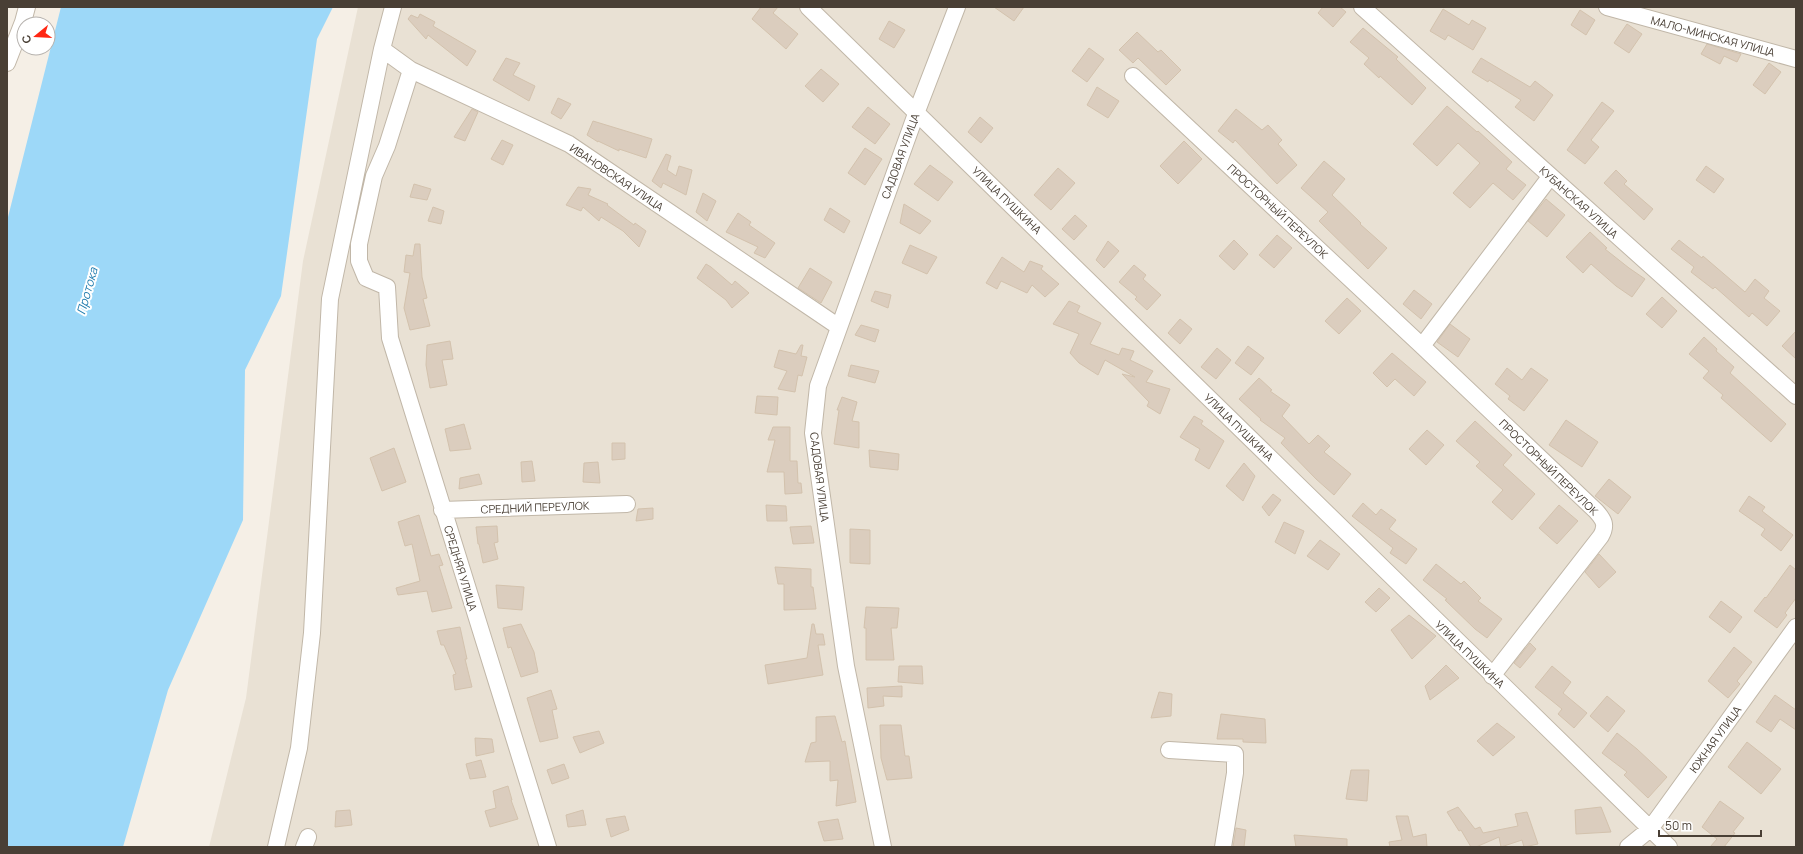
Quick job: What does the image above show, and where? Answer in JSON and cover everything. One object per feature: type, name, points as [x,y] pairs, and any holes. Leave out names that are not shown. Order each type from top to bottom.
[{"type":"street","points":[[7,64],[27,7]]},
{"type":"street","points":[[276,847],[299,748],[312,633],[330,299],[382,49],[393,7]]},
{"type":"street","name":"УЛИЦА ПУШКИНА","points":[[808,7],[1492,676],[1669,847]]},
{"type":"street","name":"САДОВАЯ УЛИЦА","points":[[883,847],[846,666],[813,433],[818,386],[916,111],[957,7]]},
{"type":"street","name":"КУБАНСКАЯ УЛИЦА","points":[[1362,7],[1796,396]]},
{"type":"street","name":"МАЛО-МИНСКАЯ УЛИЦА","points":[[1607,7],[1796,59]]},
{"type":"street","name":"ИВАНОВСКАЯ УЛИЦА","points":[[382,49],[411,70],[569,144],[839,327]]},
{"type":"street","name":"СРЕДНЯЯ УЛИЦА","points":[[411,70],[387,146],[374,176],[359,244],[359,261],[366,278],[387,287],[390,338],[442,510],[548,847]]},
{"type":"street","name":"ПРОСТОРНЫЙ ПЕРЕУЛОК","points":[[1133,76],[1422,346],[1591,506],[1604,521],[1605,530],[1601,536],[1492,676]]},
{"type":"street","points":[[1422,346],[1550,177]]},
{"type":"street","name":"СРЕДНИЙ ПЕРЕУЛОК","points":[[442,510],[627,504]]},
{"type":"street","name":"ЮЖНАЯ УЛИЦА","points":[[1628,847],[1650,829],[1796,627]]},
{"type":"street","points":[[1169,750],[1235,754],[1235,773],[1224,847]]},
{"type":"shaded area","points":[[358,7],[1796,7],[1796,847],[209,847],[246,698],[303,261]]},
{"type":"water","name":"Протока","points":[[61,7],[333,7],[317,39],[281,296],[245,370],[243,520],[168,690],[123,847],[7,847],[7,221],[49,56],[56,56],[56,27]]},
{"type":"building","points":[[761,7],[778,7],[773,13],[798,34],[786,49],[752,19]]},
{"type":"building","points":[[994,7],[1024,7],[1014,21]]},
{"type":"building","points":[[1323,7],[1340,7],[1346,12],[1333,27],[1318,13]]},
{"type":"building","points":[[1443,9],[1469,25],[1472,20],[1486,28],[1473,50],[1448,35],[1445,40],[1430,31]]},
{"type":"building","points":[[1580,10],[1595,20],[1586,35],[1571,25]]},
{"type":"building","points":[[420,14],[435,22],[433,26],[476,51],[467,66],[428,35],[426,39],[408,19],[411,15],[418,18]]},
{"type":"building","points":[[889,21],[905,30],[894,48],[879,39]]},
{"type":"building","points":[[1627,24],[1642,34],[1629,53],[1614,43]]},
{"type":"building","points":[[1363,28],[1398,57],[1396,59],[1426,88],[1412,105],[1380,76],[1379,78],[1364,64],[1369,58],[1350,42]]},
{"type":"building","points":[[1137,32],[1158,52],[1161,50],[1181,70],[1166,85],[1138,58],[1133,63],[1119,50]]},
{"type":"building","points":[[1707,44],[1741,54],[1737,62],[1724,56],[1720,64],[1701,54]]},
{"type":"building","points":[[1089,48],[1104,59],[1087,82],[1072,71]]},
{"type":"building","points":[[506,58],[520,63],[513,75],[535,86],[529,101],[493,80]]},
{"type":"building","points":[[1481,58],[1530,87],[1535,81],[1553,95],[1534,121],[1515,107],[1521,100],[1489,80],[1488,82],[1472,72]]},
{"type":"building","points":[[1769,63],[1781,72],[1765,94],[1753,85]]},
{"type":"building","points":[[821,69],[839,84],[823,102],[805,86]]},
{"type":"building","points":[[1097,87],[1119,101],[1108,118],[1087,105]]},
{"type":"building","points":[[558,98],[571,104],[561,119],[551,113]]},
{"type":"building","points":[[1602,102],[1614,111],[1591,140],[1599,147],[1585,164],[1567,150]]},
{"type":"building","points":[[1447,106],[1477,132],[1478,131],[1512,162],[1506,169],[1526,185],[1513,200],[1493,183],[1470,208],[1453,193],[1480,163],[1458,143],[1437,166],[1413,144]]},
{"type":"building","points":[[868,107],[890,124],[875,144],[852,127]]},
{"type":"building","points":[[472,109],[478,112],[465,141],[454,137]]},
{"type":"building","points":[[1236,109],[1262,130],[1268,125],[1282,140],[1278,144],[1297,165],[1277,184],[1235,140],[1233,143],[1218,131]]},
{"type":"building","points":[[980,117],[993,128],[981,143],[968,132]]},
{"type":"building","points":[[593,121],[652,139],[646,158],[619,149],[619,151],[598,142],[587,135]]},
{"type":"building","points":[[502,140],[513,145],[503,165],[491,159]]},
{"type":"building","points":[[1184,141],[1202,159],[1178,184],[1160,166]]},
{"type":"building","points":[[865,148],[882,159],[865,185],[848,173]]},
{"type":"building","points":[[666,154],[671,156],[667,170],[676,176],[679,166],[692,170],[686,195],[663,183],[661,188],[652,181]]},
{"type":"building","points":[[1324,161],[1345,179],[1332,195],[1361,223],[1360,224],[1387,248],[1368,269],[1319,221],[1328,212],[1301,188]]},
{"type":"building","points":[[930,165],[953,182],[938,201],[914,184]]},
{"type":"building","points":[[1706,166],[1724,179],[1714,193],[1696,180]]},
{"type":"building","points":[[1058,168],[1075,183],[1051,210],[1034,195]]},
{"type":"building","points":[[1616,170],[1627,181],[1624,184],[1653,209],[1644,220],[1604,183]]},
{"type":"building","points":[[414,184],[431,189],[427,200],[410,197]]},
{"type":"building","points":[[578,187],[591,189],[588,195],[608,204],[607,205],[634,225],[635,223],[646,231],[639,247],[623,231],[601,217],[599,221],[583,207],[581,211],[566,205]]},
{"type":"building","points":[[703,193],[716,201],[707,221],[696,212]]},
{"type":"building","points":[[1546,199],[1565,215],[1547,237],[1528,221]]},
{"type":"building","points":[[904,204],[931,221],[920,234],[900,223]]},
{"type":"building","points":[[433,207],[444,211],[441,224],[428,221]]},
{"type":"building","points":[[830,208],[850,221],[844,233],[824,220]]},
{"type":"building","points":[[738,213],[751,222],[749,225],[775,243],[765,258],[754,253],[758,247],[726,232]]},
{"type":"building","points":[[1075,215],[1087,226],[1074,240],[1062,229]]},
{"type":"building","points":[[1590,232],[1607,248],[1605,249],[1645,279],[1632,297],[1616,286],[1591,264],[1583,273],[1566,257]]},
{"type":"building","points":[[1277,235],[1292,248],[1274,268],[1259,255]]},
{"type":"building","points":[[1234,240],[1248,254],[1234,270],[1219,256]]},
{"type":"building","points":[[1679,240],[1702,258],[1703,256],[1745,292],[1755,279],[1769,291],[1764,298],[1780,311],[1767,326],[1752,313],[1749,317],[1715,287],[1713,289],[1691,272],[1694,267],[1671,249]]},
{"type":"building","points":[[1108,241],[1119,251],[1104,268],[1096,260]]},
{"type":"building","points":[[415,244],[420,244],[422,277],[427,298],[423,299],[430,326],[410,330],[404,308],[410,273],[404,272],[406,255],[413,256]]},
{"type":"building","points":[[910,245],[937,257],[927,274],[902,263]]},
{"type":"building","points":[[1002,257],[1024,272],[1030,261],[1043,266],[1041,269],[1059,284],[1045,297],[1032,285],[1027,293],[1001,281],[997,289],[986,283]]},
{"type":"building","points":[[706,264],[732,285],[735,281],[749,293],[732,308],[726,300],[697,278]]},
{"type":"building","points":[[1134,265],[1146,275],[1143,279],[1161,295],[1147,310],[1135,299],[1137,297],[1119,282]]},
{"type":"building","points":[[810,268],[832,282],[821,303],[798,288]]},
{"type":"building","points":[[1414,290],[1432,304],[1421,319],[1403,304]]},
{"type":"building","points":[[875,291],[891,295],[888,308],[871,301]]},
{"type":"building","points":[[1662,297],[1677,311],[1662,328],[1646,314]]},
{"type":"building","points":[[1347,298],[1361,311],[1339,334],[1325,321]]},
{"type":"building","points":[[1069,301],[1080,306],[1077,312],[1101,323],[1090,344],[1119,355],[1122,348],[1134,351],[1130,360],[1153,371],[1146,382],[1170,389],[1160,414],[1147,406],[1149,402],[1122,374],[1135,377],[1105,360],[1098,375],[1079,363],[1070,353],[1079,334],[1053,324]]},
{"type":"building","points":[[1180,319],[1192,329],[1180,344],[1168,333]]},
{"type":"building","points":[[1450,324],[1470,339],[1458,357],[1437,342]]},
{"type":"building","points":[[861,325],[879,330],[875,342],[855,335]]},
{"type":"building","points":[[1796,331],[1796,359],[1782,346]]},
{"type":"building","points":[[1704,337],[1717,349],[1716,351],[1734,367],[1730,373],[1786,424],[1771,442],[1721,398],[1723,395],[1703,378],[1709,371],[1689,354]]},
{"type":"building","points":[[450,341],[453,359],[442,360],[447,385],[430,388],[426,365],[427,345]]},
{"type":"building","points":[[801,345],[803,345],[801,356],[807,357],[802,376],[798,375],[795,392],[778,389],[787,371],[774,367],[779,350],[796,354]]},
{"type":"building","points":[[1248,346],[1264,358],[1251,375],[1235,363]]},
{"type":"building","points":[[1217,348],[1231,360],[1216,379],[1201,367]]},
{"type":"building","points":[[1392,353],[1426,382],[1414,396],[1395,379],[1387,387],[1373,373]]},
{"type":"building","points":[[851,365],[879,371],[875,383],[848,376]]},
{"type":"building","points":[[1507,368],[1522,380],[1531,368],[1548,380],[1524,411],[1508,399],[1510,396],[1495,384]]},
{"type":"building","points":[[1259,378],[1272,390],[1270,391],[1290,405],[1282,416],[1309,444],[1318,435],[1330,446],[1324,452],[1351,474],[1334,495],[1281,443],[1285,438],[1260,420],[1261,419],[1239,399]]},
{"type":"building","points":[[757,396],[778,397],[777,415],[755,413]]},
{"type":"building","points":[[842,397],[857,402],[852,421],[859,422],[859,448],[834,444],[839,410],[837,410]]},
{"type":"building","points":[[1194,416],[1203,421],[1201,424],[1224,441],[1209,469],[1195,460],[1200,449],[1180,437]]},
{"type":"building","points":[[1566,420],[1598,442],[1582,467],[1549,445]]},
{"type":"building","points":[[1475,421],[1512,455],[1503,465],[1535,494],[1512,520],[1492,502],[1503,490],[1476,466],[1480,462],[1456,441]]},
{"type":"building","points":[[464,424],[471,449],[450,451],[445,429]]},
{"type":"building","points":[[773,427],[790,427],[790,461],[797,461],[798,483],[801,483],[802,493],[785,494],[784,472],[767,472],[775,440],[768,440]]},
{"type":"building","points":[[1427,430],[1444,445],[1426,465],[1409,449]]},
{"type":"building","points":[[612,443],[625,443],[625,459],[612,460]]},
{"type":"building","points":[[394,448],[406,482],[382,491],[370,458]]},
{"type":"building","points":[[869,450],[899,454],[898,470],[870,467]]},
{"type":"building","points":[[532,461],[535,481],[522,482],[521,462]]},
{"type":"building","points":[[598,462],[600,483],[583,482],[584,463]]},
{"type":"building","points":[[1244,463],[1255,476],[1243,501],[1226,486]]},
{"type":"building","points":[[479,474],[482,484],[459,489],[460,478]]},
{"type":"building","points":[[1609,479],[1631,497],[1618,514],[1595,496]]},
{"type":"building","points":[[1273,494],[1281,500],[1269,516],[1262,507]]},
{"type":"building","points":[[1749,496],[1765,507],[1762,511],[1793,535],[1781,551],[1761,535],[1765,529],[1739,511]]},
{"type":"building","points":[[1363,503],[1376,515],[1381,509],[1396,520],[1389,529],[1417,549],[1406,564],[1390,553],[1393,548],[1352,516]]},
{"type":"building","points":[[766,505],[786,506],[787,521],[767,521]]},
{"type":"building","points":[[1559,505],[1578,521],[1557,544],[1539,528]]},
{"type":"building","points":[[653,508],[653,519],[636,521],[638,509]]},
{"type":"building","points":[[419,515],[431,556],[439,554],[443,565],[439,566],[452,608],[432,612],[427,591],[398,595],[396,588],[420,581],[412,544],[405,546],[398,522]]},
{"type":"building","points":[[1284,522],[1304,531],[1295,554],[1275,542]]},
{"type":"building","points":[[497,526],[498,542],[494,543],[498,559],[483,563],[478,544],[476,527]]},
{"type":"building","points":[[811,526],[814,543],[793,544],[790,527]]},
{"type":"building","points":[[850,529],[870,530],[870,564],[850,563]]},
{"type":"building","points":[[1320,540],[1340,554],[1328,570],[1307,556]]},
{"type":"building","points":[[1599,554],[1616,572],[1599,588],[1585,572]]},
{"type":"building","points":[[1436,564],[1461,584],[1464,581],[1481,598],[1478,601],[1502,619],[1487,638],[1475,629],[1445,600],[1447,599],[1423,580]]},
{"type":"building","points":[[1790,565],[1796,570],[1796,598],[1785,613],[1787,615],[1777,628],[1754,611],[1765,597],[1766,598]]},
{"type":"building","points":[[775,567],[811,569],[811,587],[813,587],[816,609],[784,610],[784,584],[778,584]]},
{"type":"building","points":[[496,585],[524,587],[522,610],[498,608]]},
{"type":"building","points":[[1379,588],[1390,598],[1376,612],[1365,602]]},
{"type":"building","points":[[1721,601],[1742,617],[1730,633],[1709,617]]},
{"type":"building","points":[[866,607],[899,608],[897,628],[891,628],[894,660],[866,660],[866,628],[864,628]]},
{"type":"building","points":[[1409,615],[1436,636],[1412,659],[1391,630]]},
{"type":"building","points":[[521,624],[534,652],[538,672],[521,677],[511,647],[508,648],[503,628]]},
{"type":"building","points":[[812,624],[814,624],[816,634],[823,634],[825,645],[818,645],[823,675],[768,684],[765,665],[807,658]]},
{"type":"building","points":[[460,627],[467,659],[465,659],[472,687],[455,690],[453,675],[456,674],[444,645],[441,645],[437,631]]},
{"type":"building","points":[[1530,643],[1536,649],[1520,668],[1514,663]]},
{"type":"building","points":[[1734,647],[1752,662],[1737,681],[1740,684],[1728,698],[1708,681]]},
{"type":"building","points":[[1446,665],[1459,678],[1430,700],[1425,686]]},
{"type":"building","points":[[899,666],[922,666],[923,684],[898,682]]},
{"type":"building","points":[[1552,666],[1571,682],[1563,693],[1587,713],[1574,728],[1558,714],[1562,709],[1535,687]]},
{"type":"building","points":[[902,686],[902,697],[883,696],[884,706],[868,708],[867,688]]},
{"type":"building","points":[[551,690],[557,709],[552,710],[558,738],[540,742],[527,698]]},
{"type":"building","points":[[1159,692],[1172,694],[1171,716],[1151,718]]},
{"type":"building","points":[[1775,695],[1796,710],[1796,730],[1780,719],[1771,732],[1756,722]]},
{"type":"building","points":[[1607,696],[1625,711],[1608,732],[1590,716]]},
{"type":"building","points":[[1221,714],[1265,719],[1266,743],[1243,742],[1243,739],[1217,739]]},
{"type":"building","points":[[835,716],[842,742],[845,741],[856,802],[836,806],[838,780],[830,781],[830,761],[805,762],[811,743],[816,742],[816,717]]},
{"type":"building","points":[[1497,723],[1515,737],[1493,756],[1477,741]]},
{"type":"building","points":[[880,725],[901,725],[905,756],[909,756],[912,778],[887,780],[881,758]]},
{"type":"building","points":[[599,731],[604,743],[580,753],[573,737]]},
{"type":"building","points":[[1617,733],[1637,749],[1667,777],[1648,798],[1624,775],[1627,772],[1602,753]]},
{"type":"building","points":[[475,738],[492,739],[494,752],[476,756]]},
{"type":"building","points":[[1747,742],[1781,769],[1761,794],[1728,767]]},
{"type":"building","points":[[481,760],[486,777],[470,779],[466,764]]},
{"type":"building","points":[[564,764],[569,778],[552,784],[547,770]]},
{"type":"building","points":[[1351,770],[1369,770],[1367,801],[1346,799]]},
{"type":"building","points":[[508,786],[518,819],[490,827],[485,811],[496,808],[493,791]]},
{"type":"building","points":[[1720,801],[1744,818],[1724,847],[1710,847],[1717,839],[1702,827]]},
{"type":"building","points":[[1458,807],[1475,829],[1480,827],[1483,833],[1518,826],[1515,814],[1527,812],[1538,844],[1524,847],[1522,840],[1501,847],[1499,837],[1476,847],[1471,847],[1461,830],[1459,831],[1447,812]]},
{"type":"building","points":[[1601,807],[1611,832],[1576,834],[1575,810]]},
{"type":"building","points":[[350,810],[352,825],[335,827],[336,811]]},
{"type":"building","points":[[583,810],[586,825],[568,827],[566,815]]},
{"type":"building","points":[[625,816],[629,830],[611,837],[606,819]]},
{"type":"building","points":[[1396,816],[1408,816],[1413,837],[1426,834],[1427,847],[1390,847],[1389,842],[1402,840]]},
{"type":"building","points":[[838,819],[843,839],[824,841],[818,822]]},
{"type":"building","points":[[1236,828],[1246,830],[1244,847],[1233,847]]},
{"type":"building","points":[[1294,835],[1347,839],[1347,847],[1296,847]]}]
